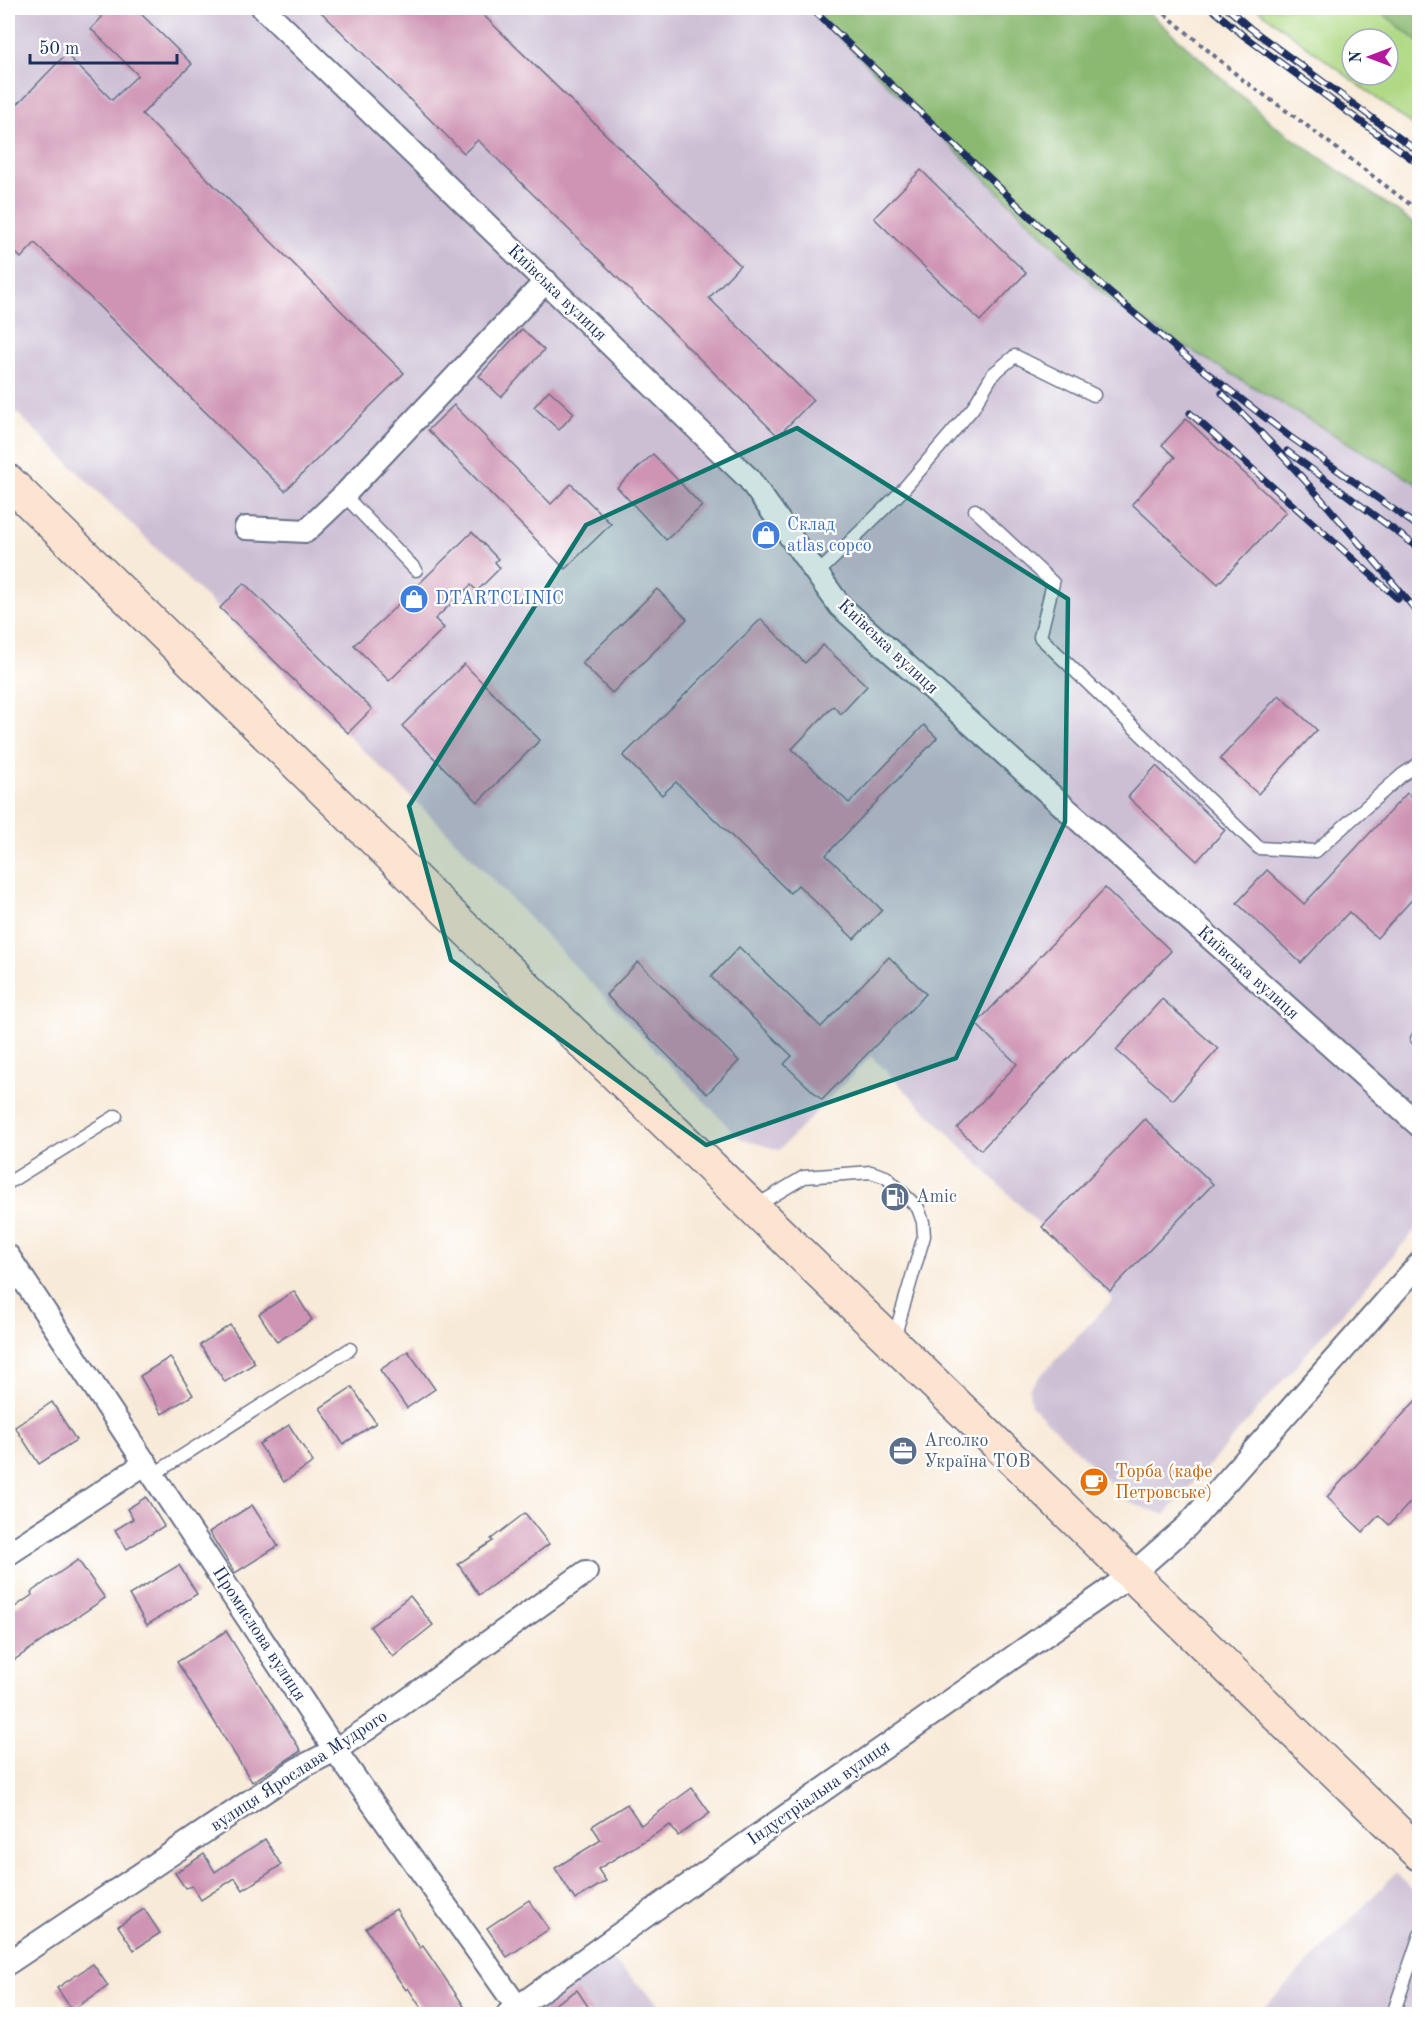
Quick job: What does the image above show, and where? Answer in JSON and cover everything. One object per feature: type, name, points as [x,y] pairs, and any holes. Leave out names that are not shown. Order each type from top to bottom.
[{"type":"main road","points":[[8,482],[1419,1854]]},
{"type":"street","name":"Київська вулиця","points":[[263,8],[749,479],[840,606],[1419,1126]]},
{"type":"street","points":[[246,528],[306,531],[344,495],[546,281]]},
{"type":"street","name":"Промислова вулиця","points":[[8,1256],[335,1750],[513,2011]]},
{"type":"street","name":"Індустріальна вулиця","points":[[513,2011],[753,1839],[1131,1575],[1187,1526],[1419,1263]]},
{"type":"street","points":[[8,1554],[150,1469]]},
{"type":"street","name":"вулиця Ярослава Мудрого","points":[[8,1963],[298,1769],[335,1750],[586,1572]]},
{"type":"lane","points":[[817,574],[901,492],[973,408],[993,374],[1015,356],[1094,395]]},
{"type":"lane","points":[[344,495],[416,570]]},
{"type":"lane","points":[[975,510],[1053,583],[1040,637],[1259,848],[1316,851],[1402,775],[1419,763]]},
{"type":"lane","points":[[1419,1034],[1417,1039],[1419,1040]]},
{"type":"lane","points":[[8,1182],[116,1116]]},
{"type":"lane","points":[[754,1207],[804,1177],[855,1172],[871,1172],[886,1177],[910,1200],[918,1208],[923,1222],[924,1236],[893,1342]]},
{"type":"lane","points":[[150,1469],[350,1349]]},
{"type":"lane","points":[[1393,2014],[1419,1935]]},
{"type":"path","points":[[1158,8],[1243,80],[1302,122],[1419,212]]},
{"type":"highlighted area","points":[[797,428],[1068,599],[1065,822],[956,1058],[706,1145],[451,960],[409,806],[586,525]]},
{"type":"shaded area","points":[[8,8],[809,8],[1115,305],[1419,485],[1419,1226],[1165,1515],[1130,1503],[1031,1405],[1029,1388],[1113,1299],[871,1056],[779,1150],[739,1138],[450,835],[8,404]]},
{"type":"shaded area","points":[[1396,1873],[1419,1897],[1419,2014],[1258,2014]]},
{"type":"shaded area","points":[[610,1958],[670,2014],[532,2014]]},
{"type":"green space","points":[[809,8],[1144,8],[1274,125],[1419,227],[1419,485],[1115,305]]},
{"type":"green space","points":[[1256,8],[1376,8],[1419,42],[1419,130],[1362,87],[1400,87],[1400,27],[1340,27],[1340,71]]},
{"type":"green space","points":[[1376,8],[1419,8],[1419,42]]},
{"type":"building","points":[[93,8],[135,8],[192,64],[142,114],[404,373],[285,491],[35,243],[21,258],[8,245],[8,114],[66,54],[112,100],[138,75],[91,29],[102,17]]},
{"type":"building","points":[[317,8],[476,8],[740,265],[709,298],[813,400],[778,436],[478,140],[464,153]]},
{"type":"building","points":[[921,170],[1026,273],[980,321],[874,218]]},
{"type":"building","points":[[522,329],[544,350],[501,397],[479,376]]},
{"type":"building","points":[[549,390],[574,413],[559,430],[534,407]]},
{"type":"building","points":[[454,405],[551,504],[571,484],[611,524],[565,569],[428,430]]},
{"type":"building","points":[[1186,419],[1286,512],[1218,584],[1132,504],[1175,457],[1162,445]]},
{"type":"building","points":[[653,454],[702,506],[666,540],[617,487]]},
{"type":"building","points":[[472,532],[498,559],[495,562],[500,568],[477,591],[471,585],[435,619],[444,628],[389,681],[354,645]]},
{"type":"building","points":[[244,583],[372,709],[348,733],[220,608]]},
{"type":"building","points":[[657,589],[687,619],[612,693],[582,663]]},
{"type":"building","points":[[761,619],[805,663],[823,645],[867,686],[841,714],[833,706],[792,749],[849,803],[924,725],[937,738],[826,855],[882,910],[854,939],[798,885],[790,893],[676,782],[662,795],[623,756]]},
{"type":"building","points":[[464,664],[540,740],[478,802],[402,726]]},
{"type":"building","points":[[1279,695],[1317,730],[1258,794],[1220,759]]},
{"type":"building","points":[[1156,766],[1225,830],[1197,861],[1128,797]]},
{"type":"building","points":[[1407,793],[1419,804],[1419,892],[1377,938],[1349,912],[1301,963],[1237,903],[1267,870],[1304,904]]},
{"type":"building","points":[[1105,888],[1171,951],[981,1150],[957,1128],[1017,1064],[976,1024]]},
{"type":"building","points":[[739,947],[821,1027],[889,957],[926,994],[822,1100],[784,1064],[792,1056],[711,977]]},
{"type":"building","points":[[638,962],[739,1061],[707,1094],[606,995]]},
{"type":"building","points":[[1162,999],[1218,1049],[1173,1100],[1116,1050]]},
{"type":"building","points":[[1145,1119],[1213,1184],[1110,1291],[1042,1227]]},
{"type":"building","points":[[294,1291],[312,1320],[277,1342],[259,1314]]},
{"type":"building","points":[[230,1325],[255,1363],[225,1382],[200,1345]]},
{"type":"building","points":[[408,1351],[435,1389],[407,1408],[380,1370]]},
{"type":"building","points":[[170,1357],[193,1395],[162,1414],[140,1376]]},
{"type":"building","points":[[352,1387],[376,1423],[343,1444],[320,1408]]},
{"type":"building","points":[[1419,1397],[1419,1493],[1389,1525],[1379,1515],[1363,1532],[1327,1497]]},
{"type":"building","points":[[52,1402],[76,1440],[39,1464],[15,1427]]},
{"type":"building","points":[[289,1425],[313,1462],[284,1482],[259,1444]]},
{"type":"building","points":[[146,1497],[164,1526],[127,1549],[115,1530],[133,1519],[127,1509]]},
{"type":"building","points":[[252,1505],[278,1546],[235,1573],[209,1532]]},
{"type":"building","points":[[525,1513],[549,1544],[479,1595],[458,1564],[493,1541],[491,1539]]},
{"type":"building","points":[[78,1560],[105,1598],[8,1664],[8,1612],[32,1595],[31,1592]]},
{"type":"building","points":[[179,1565],[197,1594],[147,1625],[129,1595]]},
{"type":"building","points":[[410,1596],[433,1625],[393,1657],[370,1627]]},
{"type":"building","points":[[226,1631],[301,1751],[252,1782],[177,1662]]},
{"type":"building","points":[[692,1788],[710,1813],[678,1836],[670,1825],[598,1869],[606,1881],[575,1900],[555,1868],[601,1840],[592,1826],[627,1804],[641,1825]]},
{"type":"building","points":[[265,1839],[281,1865],[243,1890],[235,1878],[201,1900],[192,1886],[185,1888],[175,1873],[204,1854],[215,1872]]},
{"type":"building","points":[[529,1900],[549,1929],[507,1957],[487,1928]]},
{"type":"building","points":[[144,1909],[160,1933],[134,1950],[118,1926]]},
{"type":"building","points":[[396,1909],[420,1948],[423,1946],[464,2006],[451,2014],[425,2014],[408,1988],[406,1990],[394,1973],[366,1928]]},
{"type":"building","points":[[93,1964],[108,1986],[72,2010],[57,1988]]},
{"type":"building","points":[[577,1990],[593,2014],[539,2014]]},
{"type":"railway","points":[[811,8],[1109,292],[1184,355],[1289,436],[1420,528]]},
{"type":"railway","points":[[1211,8],[1244,36],[1420,165]]},
{"type":"railway","points":[[1227,8],[1250,28],[1420,153]]},
{"type":"railway","points":[[1222,393],[1299,474],[1420,615]]},
{"type":"railway","points":[[1190,413],[1398,599]]},
{"type":"railway","points":[[1287,451],[1420,549]]},
{"type":"place","name":"Склад atlas copco","points":[[766,535]]},
{"type":"place","name":"DTARTCLINIC","points":[[414,599]]},
{"type":"place","name":"Amic","points":[[895,1197]]},
{"type":"place","name":"Агсолко Україна ТОВ","points":[[903,1451]]},
{"type":"place","name":"Торба (кафе Петровське)","points":[[1094,1482]]}]
